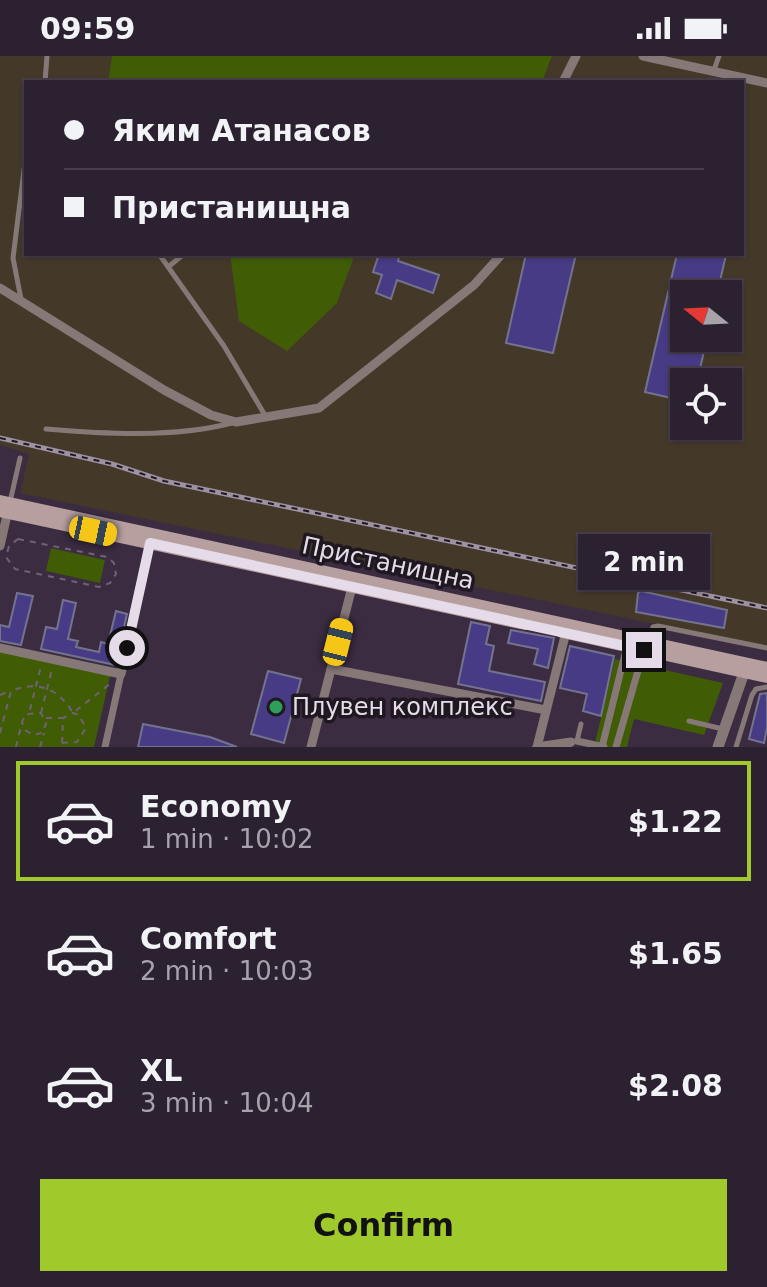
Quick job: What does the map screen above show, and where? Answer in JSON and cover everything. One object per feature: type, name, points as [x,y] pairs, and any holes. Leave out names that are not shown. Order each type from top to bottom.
[{"type":"main road","name":"Пристанищна","points":[[4,507],[352,587],[627,646],[646,646]]},
{"type":"main road","name":"Пристанищна","points":[[4,507],[746,668],[767,677]]},
{"type":"main road","name":"Пристанищна","points":[[746,668],[767,668]]},
{"type":"street","points":[[564,80],[576,56]]},
{"type":"street","points":[[643,56],[767,83]]},
{"type":"street","points":[[0,288],[176,396],[211,415],[236,422],[305,413],[334,398],[474,285],[500,256]]},
{"type":"street","points":[[0,546],[4,507]]},
{"type":"street","points":[[105,747],[150,543]]},
{"type":"street","points":[[311,747],[352,587]]},
{"type":"street","points":[[566,632],[537,747],[572,743],[603,747],[627,646]]},
{"type":"street","points":[[616,747],[646,646]]},
{"type":"street","points":[[0,648],[121,674]]},
{"type":"street","points":[[718,747],[746,668]]},
{"type":"street","points":[[331,669],[546,710]]},
{"type":"lane","points":[[45,80],[47,56]]},
{"type":"lane","points":[[714,71],[719,56]]},
{"type":"lane","points":[[21,300],[13,258],[24,170]]},
{"type":"lane","points":[[160,256],[224,346],[267,420]]},
{"type":"lane","points":[[168,267],[182,256]]},
{"type":"lane","points":[[46,429],[156,431],[212,428],[236,422]]},
{"type":"lane","points":[[4,507],[20,458]]},
{"type":"lane","points":[[646,646],[653,627],[658,626],[767,648]]},
{"type":"lane","points":[[736,747],[752,695],[756,689],[767,687]]},
{"type":"lane","points":[[689,721],[724,729]]},
{"type":"lane","points":[[572,743],[581,724]]},
{"type":"path","points":[[18,539],[107,557],[116,568],[113,580],[99,587],[15,569],[6,557],[9,546],[18,539]]},
{"type":"path","points":[[16,747],[43,657]]},
{"type":"path","points":[[41,713],[55,660]]},
{"type":"path","points":[[29,712],[41,713],[46,718],[63,718],[121,674]]},
{"type":"path","points":[[0,695],[36,686],[47,688],[65,699],[73,713],[84,720],[86,728],[77,742],[62,745],[63,718]]},
{"type":"path","points":[[0,733],[11,691]]},
{"type":"path","points":[[40,747],[46,718]]},
{"type":"path","points":[[22,722],[25,730],[33,735],[45,729]]},
{"type":"shaded area","points":[[0,56],[112,56],[108,80],[24,80],[24,256],[230,256],[240,321],[337,303],[354,256],[744,256],[744,80],[543,80],[552,56],[767,56],[767,647],[20,493],[29,454],[0,445]]},
{"type":"green space","points":[[112,56],[552,56],[543,80],[108,80]]},
{"type":"green space","points":[[230,256],[354,256],[337,303],[287,351],[239,321]]},
{"type":"green space","points":[[51,548],[105,560],[100,583],[46,571]]},
{"type":"green space","points":[[0,651],[110,676],[94,747],[0,747]]},
{"type":"green space","points":[[615,659],[723,683],[704,735],[634,719],[627,747],[594,747]]},
{"type":"building","points":[[378,256],[392,256],[399,257],[398,261],[439,275],[433,293],[397,280],[391,299],[376,293],[382,275],[373,272]]},
{"type":"building","points":[[526,256],[576,256],[553,353],[506,343]]},
{"type":"building","points":[[677,256],[726,256],[720,280],[671,280]]},
{"type":"building","points":[[670,284],[670,352],[704,352],[700,368],[670,368],[670,398],[645,392]]},
{"type":"building","points":[[641,591],[727,610],[724,628],[636,612],[638,593]]},
{"type":"building","points":[[17,593],[33,596],[21,645],[0,641],[0,625],[9,627]]},
{"type":"building","points":[[63,600],[76,603],[68,639],[78,641],[76,647],[99,652],[101,642],[108,644],[116,611],[127,614],[115,665],[41,649],[46,627],[57,629]]},
{"type":"building","points":[[471,622],[490,626],[486,644],[494,646],[489,671],[545,682],[541,701],[458,684]]},
{"type":"building","points":[[511,630],[554,638],[548,668],[534,664],[538,649],[508,643]]},
{"type":"building","points":[[570,646],[614,656],[601,716],[583,711],[587,694],[560,688]]},
{"type":"building","name":"Плувен комплекс","points":[[268,671],[301,679],[284,743],[251,734]]},
{"type":"building","points":[[767,693],[764,743],[749,739],[760,694]]},
{"type":"building","points":[[143,724],[210,737],[237,747],[138,747]]},
{"type":"railway","points":[[0,438],[112,464],[164,481],[767,608]]},
{"type":"place","name":"Плувен комплекс","points":[[276,707]]},
{"type":"route","points":[[127,648],[150,543],[644,650]]}]
